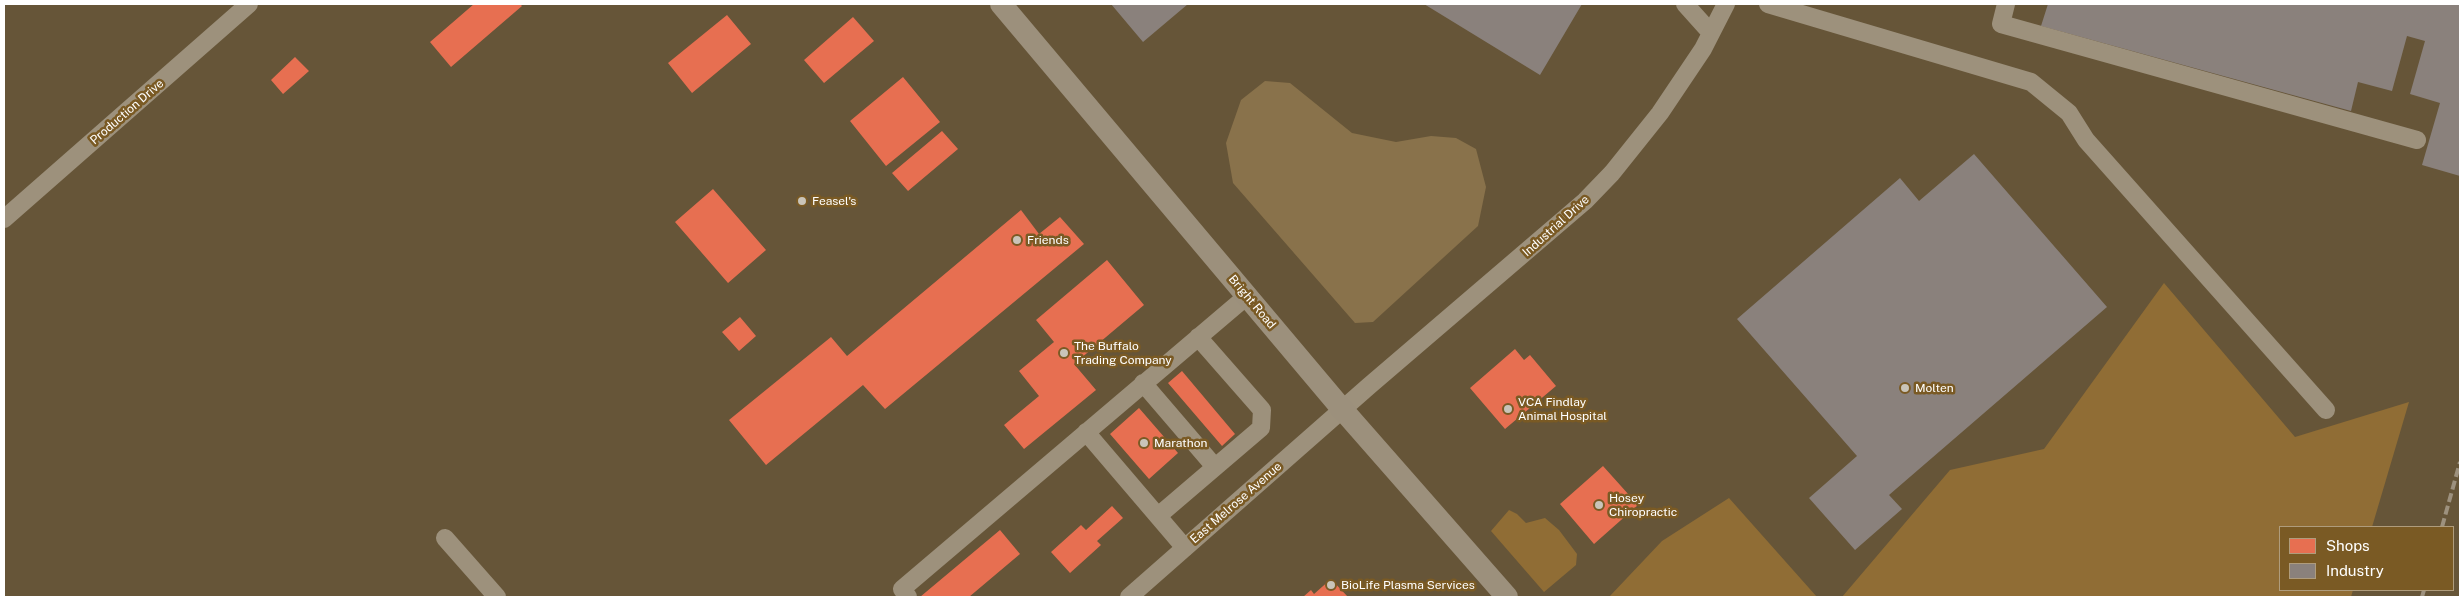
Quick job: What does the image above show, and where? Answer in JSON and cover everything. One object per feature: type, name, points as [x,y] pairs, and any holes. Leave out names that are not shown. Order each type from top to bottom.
[{"type":"main road","name":"Bright Road","points":[[1001,4],[1342,409],[1507,597]]},
{"type":"street","name":"Production Drive","points":[[4,219],[249,4]]},
{"type":"street","points":[[1685,4],[1711,33]]},
{"type":"street","name":"Industrial Drive","points":[[1342,409],[1585,201],[1612,173],[1660,113],[1688,73],[1726,4]]},
{"type":"street","points":[[1768,4],[2031,82],[2069,113],[2086,140],[2326,410]]},
{"type":"street","points":[[2006,4],[2001,24],[2417,140]]},
{"type":"street","points":[[908,597],[902,590],[1247,296]]},
{"type":"street","points":[[1158,516],[1260,428],[1262,410],[1198,337]]},
{"type":"street","points":[[1144,383],[1215,467]]},
{"type":"street","name":"East Melrose Avenue","points":[[1129,597],[1342,409]]},
{"type":"street","points":[[1086,432],[1185,548]]},
{"type":"street","points":[[445,538],[497,597]]},
{"type":"shaded area","points":[[1265,81],[1290,83],[1352,133],[1396,142],[1431,136],[1456,138],[1476,149],[1486,187],[1478,226],[1373,322],[1355,323],[1233,183],[1226,143],[1241,100]]},
{"type":"shaded area","points":[[2164,283],[2295,437],[2409,402],[2372,526],[2279,526],[2279,591],[2353,591],[2351,597],[1842,597],[1950,470],[2044,449]]},
{"type":"shaded area","points":[[1729,498],[1817,597],[1609,597],[1662,541]]},
{"type":"shaded area","points":[[1509,510],[1517,514],[1526,523],[1545,518],[1559,530],[1577,554],[1576,565],[1544,592],[1491,531]]},
{"type":"building: Shops","points":[[474,4],[520,4],[522,6],[451,67],[430,42]]},
{"type":"building: Shops","points":[[727,15],[751,44],[692,93],[668,63]]},
{"type":"building: Shops","points":[[853,17],[874,41],[824,83],[804,60]]},
{"type":"building: Shops","points":[[295,57],[309,71],[283,94],[271,80]]},
{"type":"building: Shops","points":[[903,77],[940,122],[886,166],[850,121]]},
{"type":"building: Shops","points":[[942,131],[958,149],[908,191],[892,173]]},
{"type":"building: Shops","points":[[713,189],[766,250],[728,283],[675,222]]},
{"type":"building: Shops","points":[[1021,210],[1039,234],[1060,217],[1084,244],[885,409],[863,385],[766,465],[729,420],[831,337],[847,356]]},
{"type":"building: Shops","name":"The Buffalo Trading Company","points":[[1107,260],[1144,305],[1074,364],[1096,390],[1024,449],[1004,425],[1039,396],[1019,371],[1054,342],[1036,320]]},
{"type":"building: Shops","points":[[740,317],[756,336],[739,351],[722,332]]},
{"type":"building: Shops","name":"VCA Findlay Animal Hospital","points":[[1515,349],[1524,360],[1530,355],[1556,386],[1505,429],[1470,388]]},
{"type":"building: Shops","name":"Marathon","points":[[1182,371],[1235,434],[1222,446],[1168,383]]},
{"type":"building: Shops","name":"Marathon","points":[[1139,408],[1178,453],[1149,479],[1110,434]]},
{"type":"building: Shops","name":"Hosey Chiropractic","points":[[1603,466],[1638,505],[1594,544],[1560,504]]},
{"type":"building: Shops","points":[[1112,506],[1123,518],[1097,541],[1101,545],[1070,573],[1051,552],[1081,525],[1086,530]]},
{"type":"building: Shops","points":[[1000,530],[1020,554],[969,597],[920,597]]},
{"type":"building: Shops","name":"BioLife Plasma Services","points":[[1331,579],[1348,597],[1303,597],[1311,590],[1314,594]]},
{"type":"building: Industry","points":[[1111,4],[1188,4],[1143,42]]},
{"type":"building: Industry","points":[[1424,4],[1582,4],[1540,75]]},
{"type":"building: Industry","points":[[2048,4],[2460,4],[2460,176],[2422,165],[2440,103],[2410,94],[2425,41],[2407,36],[2392,91],[2358,82],[2351,111],[2041,26]]},
{"type":"building: Industry","name":"Molten","points":[[1974,154],[2107,307],[1889,495],[1902,509],[1855,550],[1809,498],[1857,456],[1737,319],[1900,178],[1919,201]]},
{"type":"railway","points":[[2442,526],[2460,462]]},
{"type":"railway","points":[[2422,597],[2424,591]]},
{"type":"place","name":"Feasel's","points":[[802,201]]},
{"type":"place","name":"Friends","points":[[1017,240]]},
{"type":"place","name":"The Buffalo Trading Company","points":[[1064,353]]},
{"type":"place","name":"Molten","points":[[1905,388]]},
{"type":"place","name":"VCA Findlay Animal Hospital","points":[[1508,409]]},
{"type":"place","name":"Marathon","points":[[1144,443]]},
{"type":"place","name":"Hosey Chiropractic","points":[[1599,505]]},
{"type":"place","name":"BioLife Plasma Services","points":[[1331,585]]}]
